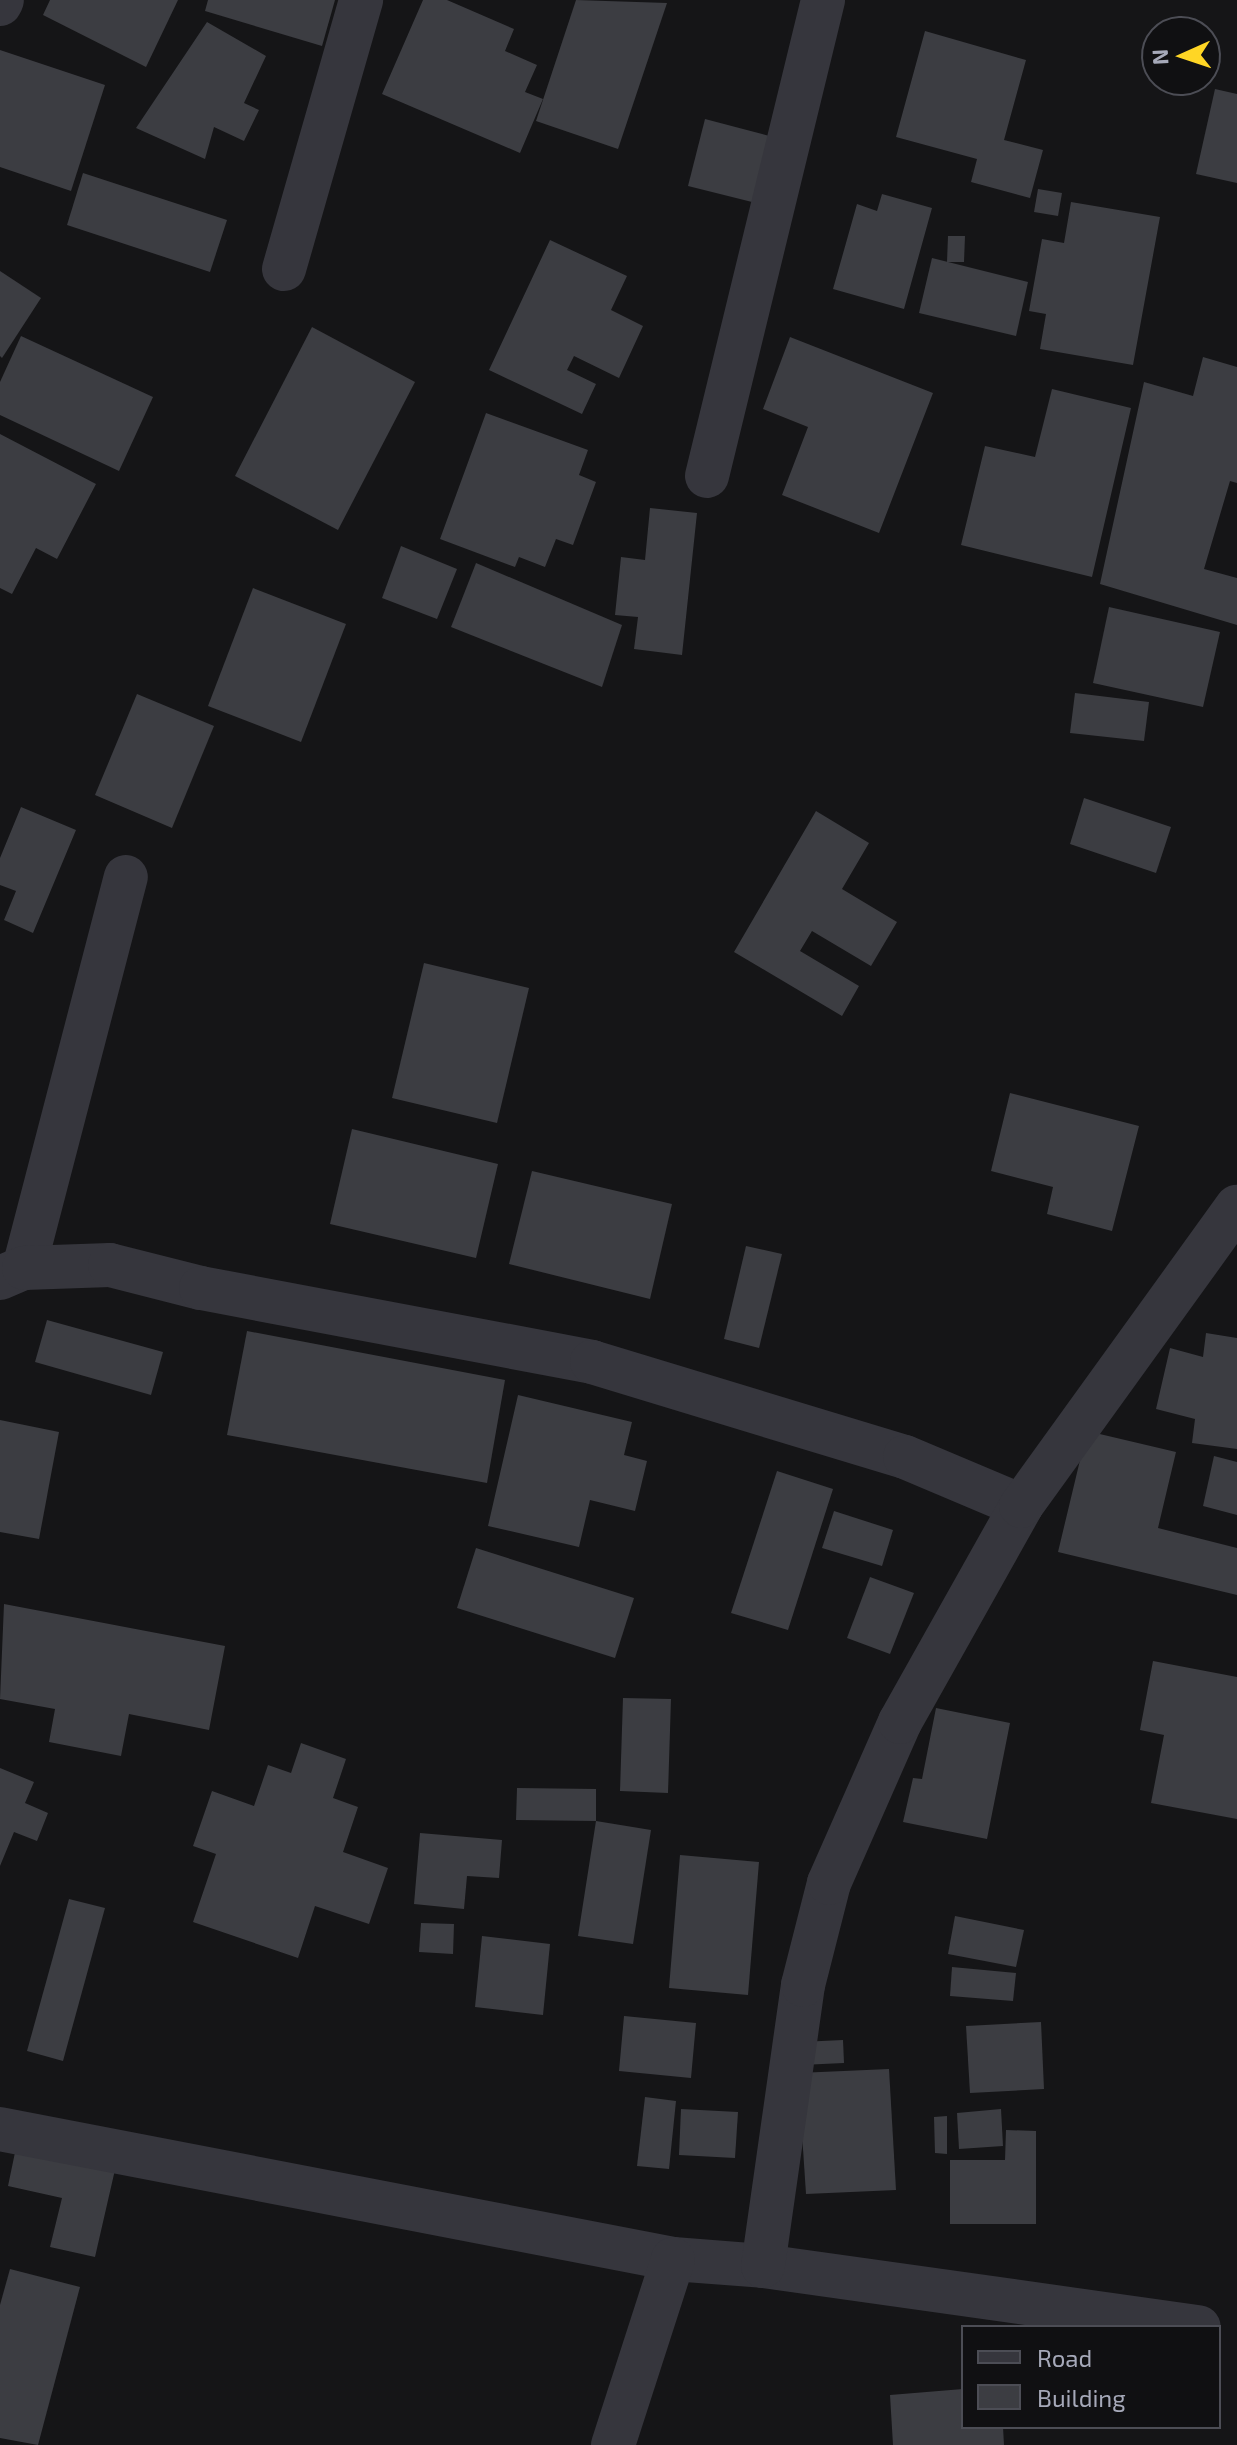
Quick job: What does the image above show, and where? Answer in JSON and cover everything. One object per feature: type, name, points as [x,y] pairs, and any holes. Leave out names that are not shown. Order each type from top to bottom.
[{"type":"street","points":[[284,269],[361,0]]},
{"type":"street","points":[[707,476],[823,0]]},
{"type":"street","points":[[126,877],[12,1273],[110,1265],[201,1288],[592,1362],[905,1457],[1021,1506]]},
{"type":"street","points":[[763,2266],[803,1985],[829,1883],[900,1722],[1021,1506],[1237,1207]]},
{"type":"street","points":[[0,2129],[673,2259],[763,2266],[1185,2325]]},
{"type":"street","points":[[613,2445],[673,2259]]},
{"type":"building","points":[[50,0],[178,0],[146,67],[43,15]]},
{"type":"building","points":[[208,0],[335,0],[322,46],[205,11]]},
{"type":"building","points":[[423,0],[447,0],[514,29],[505,51],[537,65],[525,92],[543,99],[520,153],[382,94]]},
{"type":"building","points":[[576,0],[667,3],[618,149],[536,121]]},
{"type":"building","points":[[207,22],[266,56],[244,103],[259,110],[244,141],[214,127],[205,159],[136,128]]},
{"type":"building","points":[[925,31],[1026,60],[1004,140],[1043,150],[1030,198],[971,182],[977,159],[896,137]]},
{"type":"building","points":[[0,50],[105,85],[71,191],[0,167]]},
{"type":"building","points":[[1221,90],[1237,94],[1237,183],[1196,174],[1213,96],[1221,96]]},
{"type":"building","points":[[705,119],[773,137],[756,203],[688,186]]},
{"type":"building","points":[[83,173],[227,220],[210,272],[67,225]]},
{"type":"building","points":[[1038,189],[1062,193],[1058,216],[1034,212]]},
{"type":"building","points":[[882,194],[932,208],[904,309],[833,289],[857,204],[877,211]]},
{"type":"building","points":[[1071,202],[1160,217],[1133,365],[1040,349],[1046,314],[1029,311],[1042,239],[1064,243]]},
{"type":"building","points":[[948,236],[965,236],[964,262],[947,262]]},
{"type":"building","points":[[550,240],[627,276],[611,310],[643,326],[619,378],[574,356],[567,370],[596,384],[582,414],[489,370]]},
{"type":"building","points":[[932,258],[1028,282],[1016,336],[919,313]]},
{"type":"building","points":[[0,271],[41,298],[2,358],[0,356]]},
{"type":"building","points":[[312,327],[415,382],[338,530],[235,476]]},
{"type":"building","points":[[21,336],[153,397],[119,471],[0,415],[0,382]]},
{"type":"building","points":[[790,337],[933,393],[879,533],[782,495],[808,427],[763,409]]},
{"type":"building","points":[[1203,357],[1237,367],[1237,483],[1230,481],[1204,569],[1237,578],[1237,625],[1100,584],[1144,382],[1193,396]]},
{"type":"building","points":[[1052,389],[1131,408],[1092,577],[961,545],[985,446],[1035,457]]},
{"type":"building","points":[[486,413],[588,450],[579,475],[596,482],[573,545],[556,539],[545,567],[519,557],[515,567],[440,539]]},
{"type":"building","points":[[0,434],[96,484],[57,559],[36,548],[12,594],[0,588]]},
{"type":"building","points":[[650,508],[697,513],[682,655],[634,649],[638,617],[615,615],[621,557],[645,560]]},
{"type":"building","points":[[401,546],[457,569],[437,619],[382,598]]},
{"type":"building","points":[[476,563],[622,625],[602,687],[451,627]]},
{"type":"building","points":[[253,588],[346,624],[301,742],[208,706]]},
{"type":"building","points":[[1109,607],[1220,632],[1203,707],[1093,683]]},
{"type":"building","points":[[1075,693],[1149,702],[1144,741],[1070,733]]},
{"type":"building","points":[[137,694],[214,726],[172,828],[95,795]]},
{"type":"building","points":[[1084,798],[1171,827],[1156,873],[1070,844]]},
{"type":"building","points":[[21,807],[76,830],[33,933],[4,920],[16,891],[0,885],[0,858]]},
{"type":"building","points":[[816,811],[869,843],[842,889],[897,922],[871,966],[812,931],[800,951],[859,986],[842,1016],[734,952]]},
{"type":"building","points":[[424,963],[529,988],[497,1123],[392,1098]]},
{"type":"building","points":[[1010,1093],[1139,1126],[1112,1231],[1047,1214],[1053,1187],[991,1171]]},
{"type":"building","points":[[352,1129],[498,1164],[476,1258],[330,1224]]},
{"type":"building","points":[[532,1171],[672,1204],[650,1299],[509,1264]]},
{"type":"building","points":[[746,1246],[782,1254],[759,1348],[724,1339]]},
{"type":"building","points":[[47,1320],[163,1352],[151,1395],[35,1362]]},
{"type":"building","points":[[247,1331],[505,1380],[487,1483],[227,1435]]},
{"type":"building","points":[[1206,1333],[1237,1338],[1237,1449],[1192,1443],[1195,1419],[1156,1409],[1170,1348],[1203,1357]]},
{"type":"building","points":[[518,1395],[632,1422],[624,1455],[647,1461],[635,1511],[590,1500],[579,1547],[488,1526]]},
{"type":"building","points":[[0,1420],[59,1432],[39,1539],[0,1532]]},
{"type":"building","points":[[1087,1431],[1176,1452],[1158,1528],[1237,1548],[1237,1595],[1058,1552]]},
{"type":"building","points":[[1214,1456],[1237,1462],[1237,1515],[1203,1506]]},
{"type":"building","points":[[777,1471],[833,1489],[788,1630],[731,1613]]},
{"type":"building","points":[[834,1511],[893,1530],[882,1566],[822,1548]]},
{"type":"building","points":[[476,1548],[634,1598],[615,1658],[457,1608]]},
{"type":"building","points":[[870,1577],[914,1593],[890,1654],[847,1638]]},
{"type":"building","points":[[4,1604],[225,1646],[209,1730],[129,1714],[121,1756],[49,1742],[55,1709],[0,1699]]},
{"type":"building","points":[[1153,1661],[1237,1677],[1237,1819],[1151,1803],[1164,1735],[1140,1730]]},
{"type":"building","points":[[623,1698],[671,1699],[668,1793],[620,1791]]},
{"type":"building","points":[[936,1708],[1010,1723],[987,1839],[903,1822],[913,1778],[922,1779]]},
{"type":"building","points":[[301,1743],[346,1759],[333,1798],[358,1807],[343,1852],[388,1868],[369,1924],[315,1906],[298,1958],[193,1922],[216,1854],[193,1846],[212,1791],[254,1806],[268,1765],[291,1773]]},
{"type":"building","points":[[0,1768],[34,1782],[25,1803],[48,1813],[37,1841],[14,1832],[0,1866]]},
{"type":"building","points":[[517,1788],[596,1789],[596,1821],[516,1820]]},
{"type":"building","points":[[596,1821],[651,1830],[633,1944],[578,1936]]},
{"type":"building","points":[[420,1833],[502,1840],[499,1878],[467,1876],[464,1909],[414,1904]]},
{"type":"building","points":[[680,1855],[759,1862],[748,1995],[669,1988]]},
{"type":"building","points":[[69,1899],[105,1908],[63,2061],[27,2051]]},
{"type":"building","points":[[955,1916],[1024,1930],[1016,1967],[948,1954]]},
{"type":"building","points":[[421,1923],[454,1924],[453,1954],[419,1952]]},
{"type":"building","points":[[482,1936],[550,1944],[543,2015],[475,2007]]},
{"type":"building","points":[[952,1967],[1016,1973],[1013,2001],[950,1996]]},
{"type":"building","points":[[624,2016],[696,2023],[691,2078],[619,2071]]},
{"type":"building","points":[[1041,2022],[1044,2089],[970,2093],[966,2026]]},
{"type":"building","points":[[843,2040],[844,2063],[801,2065],[800,2042]]},
{"type":"building","points":[[889,2069],[896,2190],[806,2194],[798,2073]]},
{"type":"building","points":[[645,2097],[676,2101],[669,2169],[637,2166]]},
{"type":"building","points":[[681,2109],[738,2112],[735,2158],[679,2155]]},
{"type":"building","points":[[1001,2109],[1003,2146],[959,2149],[957,2113]]},
{"type":"building","points":[[947,2116],[947,2154],[935,2153],[934,2117]]},
{"type":"building","points":[[1006,2130],[1036,2131],[1036,2224],[950,2224],[950,2160],[1005,2160]]},
{"type":"building","points":[[18,2138],[117,2161],[95,2257],[50,2247],[62,2198],[8,2186]]},
{"type":"building","points":[[10,2269],[80,2287],[38,2445],[0,2438],[0,2305]]},
{"type":"building","points":[[961,2389],[961,2429],[1003,2429],[1004,2445],[893,2445],[890,2395]]}]
